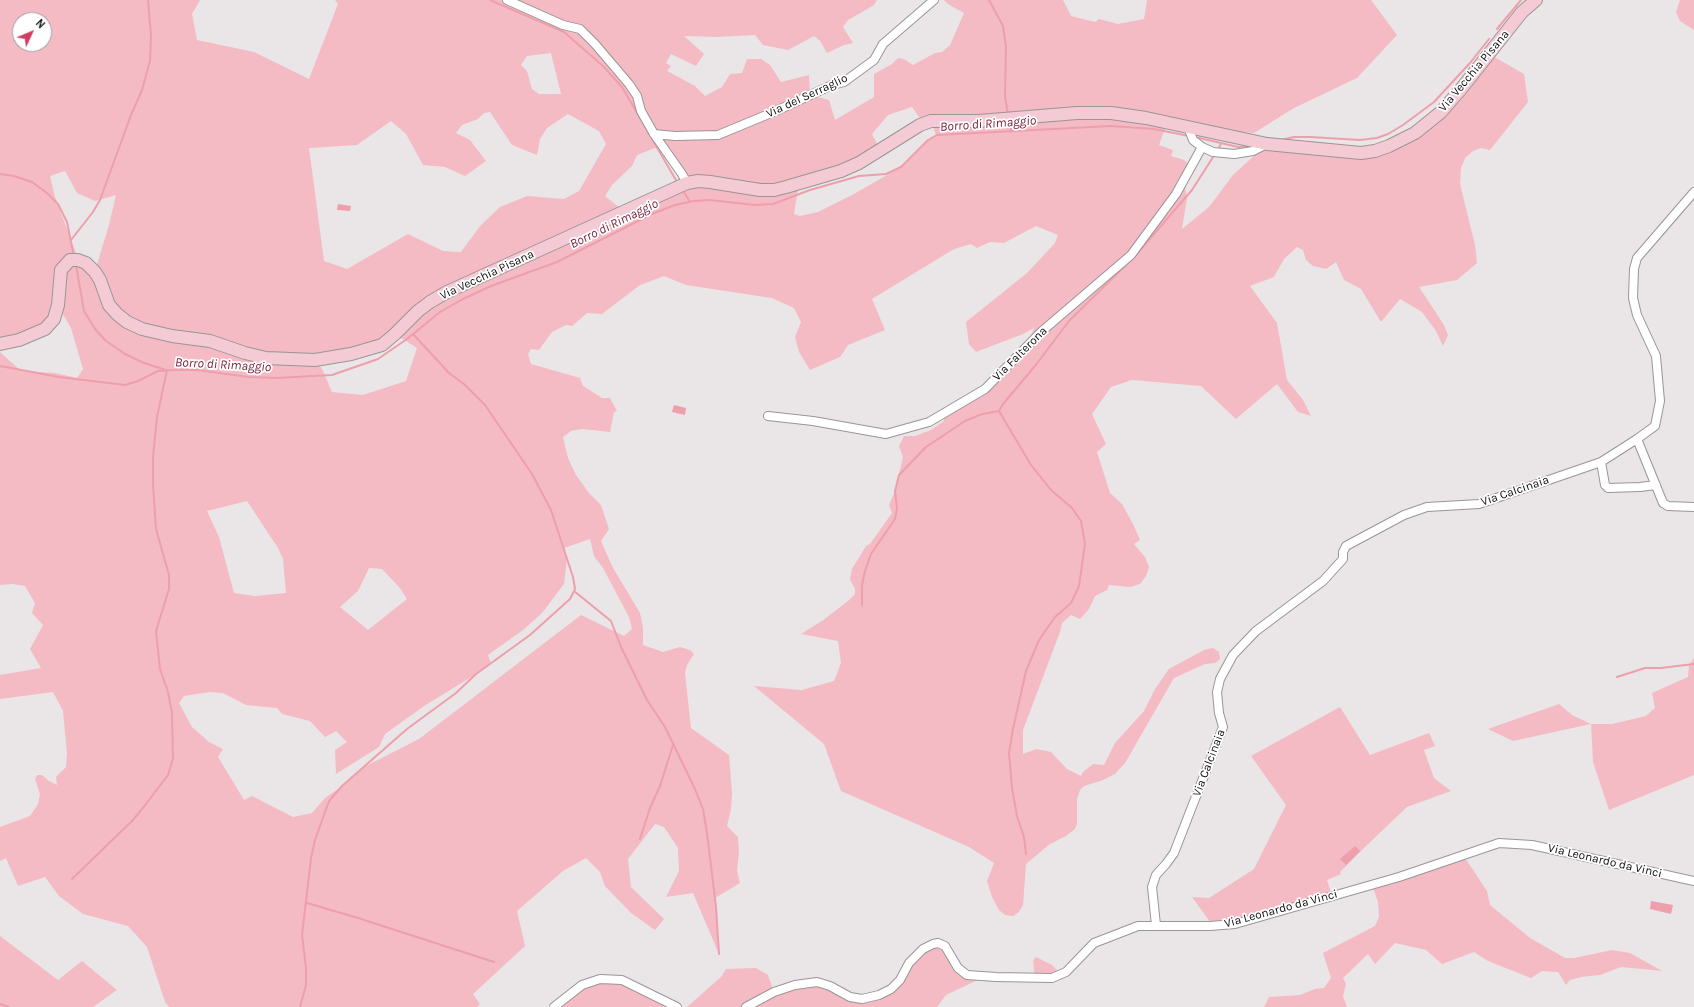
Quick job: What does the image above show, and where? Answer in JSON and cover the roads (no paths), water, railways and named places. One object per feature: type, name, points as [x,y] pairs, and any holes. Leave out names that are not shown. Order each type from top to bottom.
[{"type":"main road","name":"Via Vecchia Pisana","points":[[0,344],[19,340],[45,329],[54,319],[58,305],[61,270],[70,260],[78,260],[86,263],[95,272],[100,280],[109,305],[117,314],[127,322],[142,329],[172,336],[210,341],[245,354],[266,358],[316,360],[351,354],[382,345],[418,311],[447,292],[686,183],[698,181],[710,182],[760,190],[774,190],[786,187],[841,171],[859,163],[920,125],[931,121],[980,120],[1098,113],[1146,118],[1267,144],[1361,152],[1375,151],[1401,140],[1419,130],[1441,112],[1522,12],[1536,0]]},
{"type":"street","points":[[507,0],[563,25],[580,29],[595,44],[629,84],[637,96],[641,111],[654,134],[682,174],[686,183]]},
{"type":"street","name":"Via del Serraglio","points":[[654,134],[675,136],[718,135],[776,111],[832,85],[844,82],[874,60],[883,44],[934,0]]},
{"type":"street","points":[[1188,127],[1193,140],[1202,147]]},
{"type":"street","name":"Via Vecchia Pisana","points":[[1202,147],[1213,152],[1234,154],[1253,151],[1267,144]]},
{"type":"street","name":"Via Falterona","points":[[768,416],[813,421],[886,434],[929,422],[985,389],[1041,332],[1131,255],[1176,194],[1202,147]]},
{"type":"street","name":"Via Calcinaia","points":[[1156,925],[1152,886],[1156,875],[1174,853],[1224,727],[1219,712],[1217,692],[1220,679],[1233,654],[1256,631],[1324,581],[1343,559],[1346,546],[1404,515],[1427,507],[1479,504],[1601,462],[1638,439],[1655,426],[1660,401],[1656,356],[1636,315],[1633,298],[1634,269],[1637,258],[1694,192]]},
{"type":"street","points":[[1638,439],[1663,502],[1668,506],[1694,507]]},
{"type":"street","points":[[1601,462],[1605,485],[1608,488],[1656,485]]},
{"type":"street","name":"Via Leonardo da Vinci","points":[[746,1007],[774,992],[795,985],[817,982],[830,986],[850,997],[862,998],[879,995],[891,989],[900,980],[909,963],[923,949],[938,943],[945,946],[958,968],[967,975],[1052,978],[1066,972],[1086,951],[1099,941],[1138,926],[1210,926],[1235,924],[1399,877],[1499,843],[1532,845],[1694,881]]},
{"type":"street","points":[[554,1007],[582,985],[600,980],[622,980],[677,1007]]},
{"type":"waterway","points":[[71,240],[93,212],[100,200],[131,115],[142,90],[150,61],[151,36],[148,0]]},
{"type":"waterway","points":[[490,0],[564,32],[603,66],[622,87],[677,182]]},
{"type":"waterway","points":[[989,0],[1003,26],[1006,46],[1005,96],[1008,115]]},
{"type":"waterway","name":"Borro di Rimaggio","points":[[1497,29],[1521,0]]},
{"type":"waterway","name":"Borro di Rimaggio","points":[[1281,140],[1294,137],[1360,140],[1377,138],[1388,134],[1434,102],[1470,63],[1489,39]]},
{"type":"waterway","points":[[1009,123],[1011,132]]},
{"type":"waterway","name":"Borro di Rimaggio","points":[[0,366],[59,377],[125,385],[138,381],[158,371],[175,370],[197,370],[249,377],[276,378],[332,375],[378,359],[407,339],[440,312],[463,299],[491,286],[557,262],[652,214],[675,205],[694,201],[710,200],[755,205],[773,204],[810,190],[859,176],[886,174],[901,167],[928,140],[937,135],[1111,126],[1154,129],[1189,136]]},
{"type":"waterway","name":"Borro di Rimaggio","points":[[1195,137],[1238,147],[1249,146]]},
{"type":"waterway","points":[[1218,151],[1221,143]]},
{"type":"waterway","points":[[1135,256],[1192,190],[1215,154]]},
{"type":"waterway","points":[[0,174],[14,176],[32,182],[47,193],[58,204],[67,222],[74,257]]},
{"type":"waterway","points":[[682,189],[690,202]]},
{"type":"waterway","points":[[999,411],[1069,321],[1131,260]]},
{"type":"waterway","points":[[76,265],[84,311],[95,329],[106,341],[125,354],[144,363],[166,370]]},
{"type":"waterway","points":[[300,1007],[306,985],[306,968],[302,935],[311,858],[315,840],[329,801],[342,786],[407,729],[456,693],[476,674],[530,635],[570,599],[575,589],[573,577],[551,510],[532,474],[485,405],[464,384],[449,373],[413,334]]},
{"type":"waterway","points":[[72,879],[133,820],[168,775],[173,758],[172,713],[168,692],[160,669],[156,631],[169,589],[169,575],[156,529],[153,484],[153,457],[157,417],[167,370]]},
{"type":"waterway","points":[[999,411],[1031,465],[1051,490],[1072,508],[1081,521],[1085,544],[1079,586],[1071,603],[1055,617],[1039,640],[1026,671],[1013,729],[1009,753],[1012,788],[1017,816],[1024,837],[1026,854]]},
{"type":"waterway","points":[[862,605],[862,585],[871,554],[895,519],[897,509],[895,491],[899,475],[926,447],[965,421],[982,414],[999,411]]},
{"type":"waterway","points":[[574,591],[611,621],[621,647],[647,700],[665,727],[703,809],[716,907],[719,954]]},
{"type":"waterway","points":[[1617,677],[1645,668],[1661,668],[1694,664]]},
{"type":"waterway","points":[[640,839],[650,808],[660,786],[673,745]]},
{"type":"waterway","points":[[307,903],[494,962]]},
{"type":"waterway","points":[[0,1004],[9,1007]]}]
